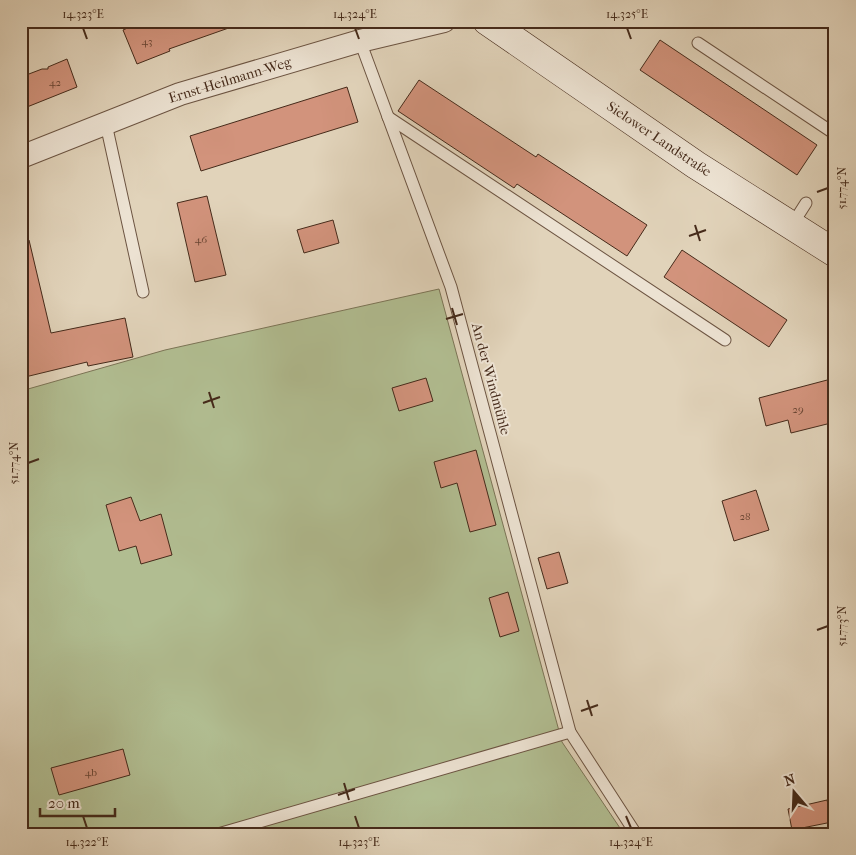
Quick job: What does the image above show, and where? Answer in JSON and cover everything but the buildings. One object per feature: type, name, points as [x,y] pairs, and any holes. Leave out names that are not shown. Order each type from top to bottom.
[{"type":"main road","name":"Sielower Landstraße","points":[[487,21],[696,164],[799,214],[835,253]]},
{"type":"street","name":"Ernst-Heilmann-Weg","points":[[21,157],[180,94],[360,41],[444,21]]},
{"type":"lane","name":"An der Windmühle","points":[[360,41],[451,287],[570,732],[636,834]]},
{"type":"lane","points":[[698,43],[835,134]]},
{"type":"lane","points":[[388,117],[725,340]]},
{"type":"lane","points":[[106,124],[144,292]]},
{"type":"lane","points":[[218,834],[570,732]]},
{"type":"green space","points":[[439,289],[562,742],[624,834],[21,834],[21,391],[165,350]]}]
